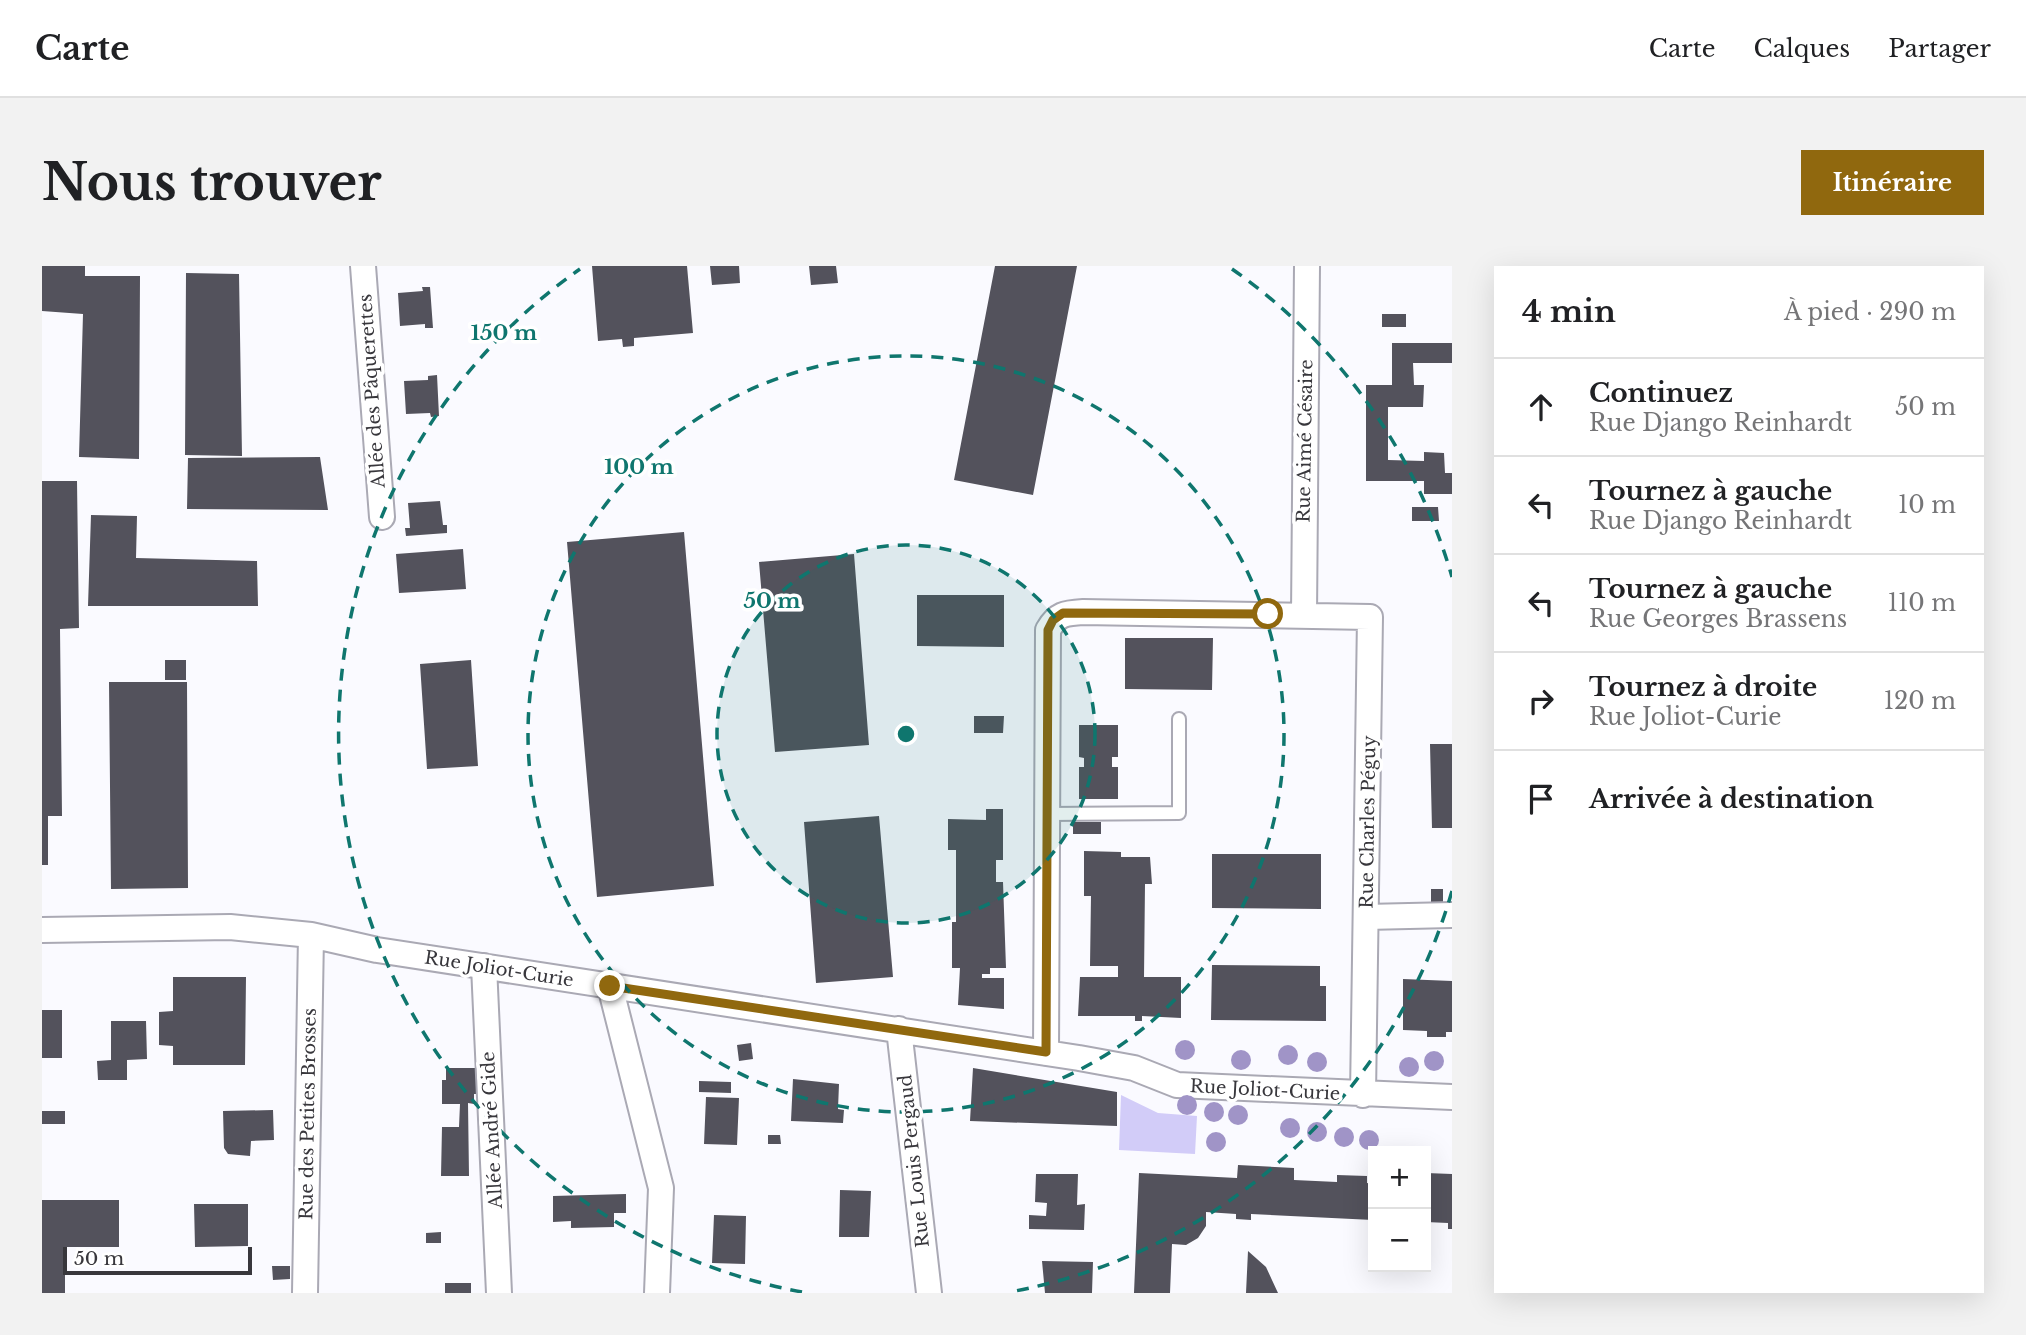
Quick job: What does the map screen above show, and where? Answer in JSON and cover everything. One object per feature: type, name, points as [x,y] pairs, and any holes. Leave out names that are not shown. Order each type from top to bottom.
[{"type":"street","name":"Allée des Pâquerettes","points":[[363,266],[382,517]]},
{"type":"street","name":"Rue Aimé Césaire","points":[[1304,615],[1307,266]]},
{"type":"street","points":[[1046,1052],[1048,630],[1053,620],[1063,613],[1304,615]]},
{"type":"street","name":"Rue Charles Péguy","points":[[1304,615],[1370,617],[1363,1095]]},
{"type":"street","points":[[1366,917],[1452,915]]},
{"type":"street","name":"Rue Joliot-Curie","points":[[42,930],[230,927],[311,935],[377,950],[1046,1052],[1134,1068],[1177,1085],[1452,1097]]},
{"type":"street","name":"Rue des Petites Brosses","points":[[305,1293],[311,935]]},
{"type":"street","name":"Allée André Gide","points":[[484,966],[499,1293]]},
{"type":"street","points":[[610,986],[661,1188],[657,1293]]},
{"type":"street","name":"Rue Louis Pergaud","points":[[900,1029],[929,1293]]},
{"type":"lane","points":[[1047,814],[1180,813],[1179,719]]},
{"type":"shaded area","points":[[1121,1095],[1158,1113],[1197,1116],[1195,1154],[1119,1150]]},
{"type":"building","points":[[42,266],[85,266],[85,276],[140,276],[139,459],[79,457],[83,314],[42,311]]},
{"type":"building","points":[[592,266],[687,266],[693,333],[634,338],[634,346],[623,347],[622,339],[598,341]]},
{"type":"building","points":[[710,266],[739,266],[740,283],[712,285]]},
{"type":"building","points":[[809,266],[836,266],[838,283],[811,285]]},
{"type":"building","points":[[995,266],[1077,266],[1033,495],[954,480]]},
{"type":"building","points":[[186,273],[239,274],[242,456],[185,455]]},
{"type":"building","points":[[422,287],[430,287],[433,328],[425,328],[425,324],[400,326],[398,293],[423,291]]},
{"type":"building","points":[[1382,314],[1406,314],[1406,327],[1382,327]]},
{"type":"building","points":[[1392,343],[1452,343],[1452,363],[1413,363],[1414,385],[1424,385],[1423,407],[1388,407],[1388,460],[1424,461],[1424,452],[1444,453],[1445,473],[1452,473],[1452,494],[1424,494],[1424,481],[1366,481],[1366,385],[1392,385]]},
{"type":"building","points":[[437,375],[439,416],[431,417],[430,413],[406,414],[404,381],[428,380],[428,376]]},
{"type":"building","points":[[320,457],[328,510],[187,509],[188,458]]},
{"type":"building","points":[[42,481],[77,481],[79,628],[60,629],[62,816],[48,816],[48,865],[42,865]]},
{"type":"building","points":[[440,501],[443,525],[447,525],[447,533],[406,536],[405,528],[410,528],[408,503]]},
{"type":"building","points":[[1412,507],[1438,507],[1439,521],[1412,521]]},
{"type":"building","points":[[91,515],[137,516],[136,558],[257,561],[258,606],[88,606]]},
{"type":"building","points":[[684,532],[714,886],[597,897],[567,542]]},
{"type":"building","points":[[463,549],[466,589],[399,593],[396,554]]},
{"type":"building","points":[[854,554],[869,745],[775,752],[759,562]]},
{"type":"building","points":[[917,595],[1004,595],[1004,647],[917,646]]},
{"type":"building","points":[[1125,638],[1213,638],[1212,690],[1125,689]]},
{"type":"building","points":[[165,660],[186,660],[186,680],[165,680]]},
{"type":"building","points":[[471,660],[478,766],[427,769],[420,664]]},
{"type":"building","points":[[109,682],[187,682],[188,888],[111,889]]},
{"type":"building","points":[[974,716],[1004,716],[1003,733],[974,733]]},
{"type":"building","points":[[1079,725],[1118,725],[1118,757],[1112,757],[1112,767],[1118,767],[1118,799],[1079,799],[1079,767],[1084,767],[1084,758],[1079,757]]},
{"type":"building","points":[[1430,744],[1452,744],[1452,828],[1432,828]]},
{"type":"building","points":[[986,809],[1003,809],[1003,860],[996,860],[996,882],[1003,882],[1006,968],[990,968],[990,974],[982,974],[982,978],[1004,978],[1004,1009],[958,1005],[960,968],[952,968],[952,922],[956,922],[956,850],[948,850],[948,819],[986,820]]},
{"type":"building","points":[[879,816],[893,977],[816,983],[804,822]]},
{"type":"building","points":[[1073,822],[1101,822],[1101,834],[1073,834]]},
{"type":"building","points":[[1084,851],[1121,852],[1121,857],[1150,857],[1152,884],[1145,884],[1144,977],[1181,977],[1181,1018],[1142,1016],[1142,1021],[1135,1021],[1135,1016],[1078,1016],[1080,977],[1118,977],[1118,966],[1090,966],[1091,896],[1084,896]]},
{"type":"building","points":[[1212,854],[1321,854],[1321,909],[1212,908]]},
{"type":"building","points":[[1431,889],[1443,889],[1443,902],[1431,902]]},
{"type":"building","points":[[1212,965],[1320,966],[1320,986],[1326,986],[1326,1021],[1211,1020]]},
{"type":"building","points":[[173,977],[246,977],[245,1065],[173,1065],[173,1046],[159,1045],[159,1012],[173,1011]]},
{"type":"building","points":[[1403,979],[1452,981],[1452,1032],[1446,1032],[1446,1037],[1427,1037],[1427,1031],[1403,1030]]},
{"type":"building","points":[[42,1010],[62,1010],[62,1058],[42,1058]]},
{"type":"building","points":[[111,1021],[146,1021],[147,1059],[127,1060],[127,1080],[98,1080],[97,1061],[111,1060]]},
{"type":"building","points":[[751,1043],[753,1059],[739,1061],[737,1045]]},
{"type":"building","points":[[446,1068],[478,1068],[479,1094],[474,1094],[474,1104],[468,1103],[469,1176],[441,1176],[442,1127],[459,1127],[460,1104],[442,1104],[442,1080],[446,1080]]},
{"type":"building","points":[[973,1068],[1117,1092],[1117,1126],[970,1121]]},
{"type":"building","points":[[793,1079],[839,1084],[838,1109],[844,1110],[843,1123],[791,1121]]},
{"type":"building","points":[[699,1081],[731,1082],[731,1093],[699,1092]]},
{"type":"building","points":[[706,1097],[739,1098],[737,1145],[704,1144]]},
{"type":"building","points":[[273,1110],[274,1140],[251,1141],[250,1156],[228,1154],[224,1148],[223,1111]]},
{"type":"building","points":[[42,1111],[65,1111],[65,1124],[42,1124]]},
{"type":"building","points":[[768,1135],[780,1135],[781,1144],[768,1144]]},
{"type":"building","points":[[1238,1165],[1294,1168],[1294,1180],[1337,1182],[1337,1175],[1367,1176],[1368,1220],[1251,1214],[1251,1220],[1236,1219],[1236,1214],[1206,1212],[1206,1226],[1198,1238],[1186,1245],[1172,1244],[1170,1293],[1134,1293],[1139,1173],[1237,1178]]},
{"type":"building","points":[[1431,1173],[1452,1174],[1452,1229],[1448,1229],[1448,1223],[1431,1222]]},
{"type":"building","points":[[1036,1174],[1078,1174],[1077,1205],[1085,1204],[1084,1230],[1029,1229],[1029,1215],[1046,1216],[1047,1203],[1035,1202]]},
{"type":"building","points":[[840,1190],[871,1191],[869,1237],[839,1237]]},
{"type":"building","points":[[626,1194],[626,1213],[614,1213],[614,1227],[571,1228],[571,1221],[553,1222],[553,1196]]},
{"type":"building","points":[[42,1200],[119,1200],[119,1247],[65,1247],[65,1293],[42,1293]]},
{"type":"building","points":[[194,1204],[248,1204],[248,1246],[195,1247]]},
{"type":"building","points":[[714,1215],[746,1216],[745,1264],[712,1263]]},
{"type":"building","points":[[441,1232],[441,1243],[426,1243],[426,1233]]},
{"type":"building","points":[[1248,1251],[1266,1267],[1278,1293],[1246,1293]]},
{"type":"building","points":[[1042,1261],[1093,1262],[1092,1293],[1045,1293]]},
{"type":"building","points":[[272,1266],[290,1266],[290,1279],[273,1280]]},
{"type":"building","points":[[445,1283],[471,1283],[471,1293],[445,1293]]},
{"type":"route","points":[[610,986],[1046,1052],[1048,630],[1053,620],[1063,613],[1083,612],[1268,614]]}]
